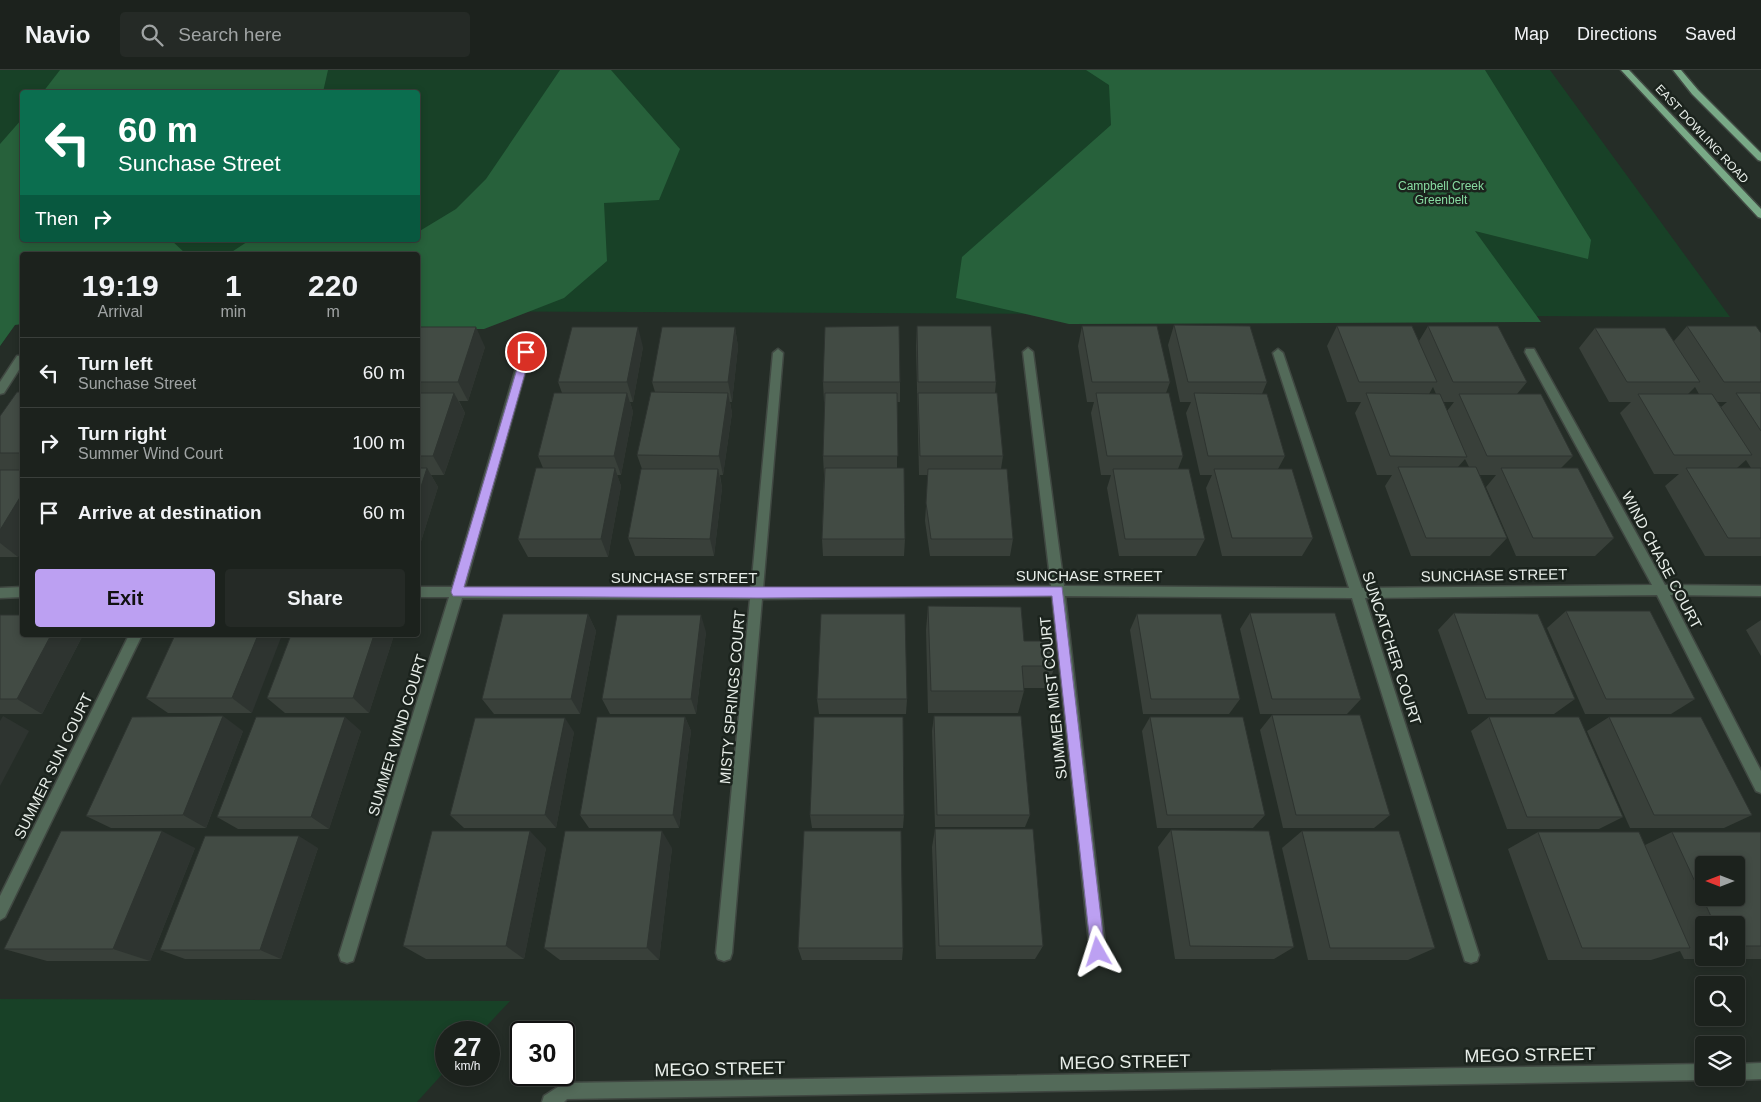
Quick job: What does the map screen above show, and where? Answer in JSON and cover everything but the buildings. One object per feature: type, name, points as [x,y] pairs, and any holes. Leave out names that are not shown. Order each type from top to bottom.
[{"type":"main road","name":"EAST DOWLING ROAD","points":[[1626,70],[1761,215]]},
{"type":"main road","name":"EAST DOWLING ROAD","points":[[1677,70],[1695,92],[1761,158]]},
{"type":"street","name":"SUMMER WIND COURT","points":[[347,955],[457,592],[526,352]]},
{"type":"street","name":"SUMMER MIST COURT","points":[[1028,352],[1058,591],[1098,952]]},
{"type":"street","name":"WIND CHASE COURT","points":[[1530,352],[1661,590],[1761,786]]},
{"type":"street","name":"MISTY SPRINGS COURT","points":[[724,953],[758,594],[778,353]]},
{"type":"street","name":"SUNCATCHER COURT","points":[[1278,353],[1357,593],[1471,955]]},
{"type":"street","points":[[0,390],[20,360]]},
{"type":"street","name":"SUNCHASE STREET","points":[[420,592],[758,594],[1058,591],[1357,593],[1761,591]]},
{"type":"street","points":[[0,592],[20,592]]},
{"type":"street","name":"SUMMER SUN COURT","points":[[0,912],[135,637]]},
{"type":"street","points":[[1745,1072],[1761,1071]]},
{"type":"street","name":"MEGO STREET","points":[[550,1102],[564,1091],[1695,1072]]},
{"type":"green space","name":"Campbell Creek Greenbelt","points":[[0,70],[1550,70],[1730,317],[420,311],[420,252],[20,252],[20,318],[0,346]]},
{"type":"green space","points":[[60,70],[328,70],[323,90],[45,90]]},
{"type":"green space","points":[[560,70],[611,70],[680,149],[659,200],[604,203],[607,261],[564,298],[484,329],[420,329],[420,252],[232,252],[247,242],[420,242],[420,231],[456,209],[486,179]]},
{"type":"green space","points":[[1086,70],[1485,70],[1591,240],[1588,259],[1475,231],[1541,322],[1069,324],[956,298],[962,257],[1111,125],[1109,85]]},
{"type":"green space","points":[[20,121],[20,242],[173,242],[184,252],[20,252],[20,324],[15,325],[0,346],[0,144]]},
{"type":"green space","points":[[0,999],[510,1001],[491,1021],[435,1021],[435,1082],[417,1102],[0,1102]]},
{"type":"route","points":[[526,352],[457,592],[758,594],[1058,591],[1098,952]]}]
